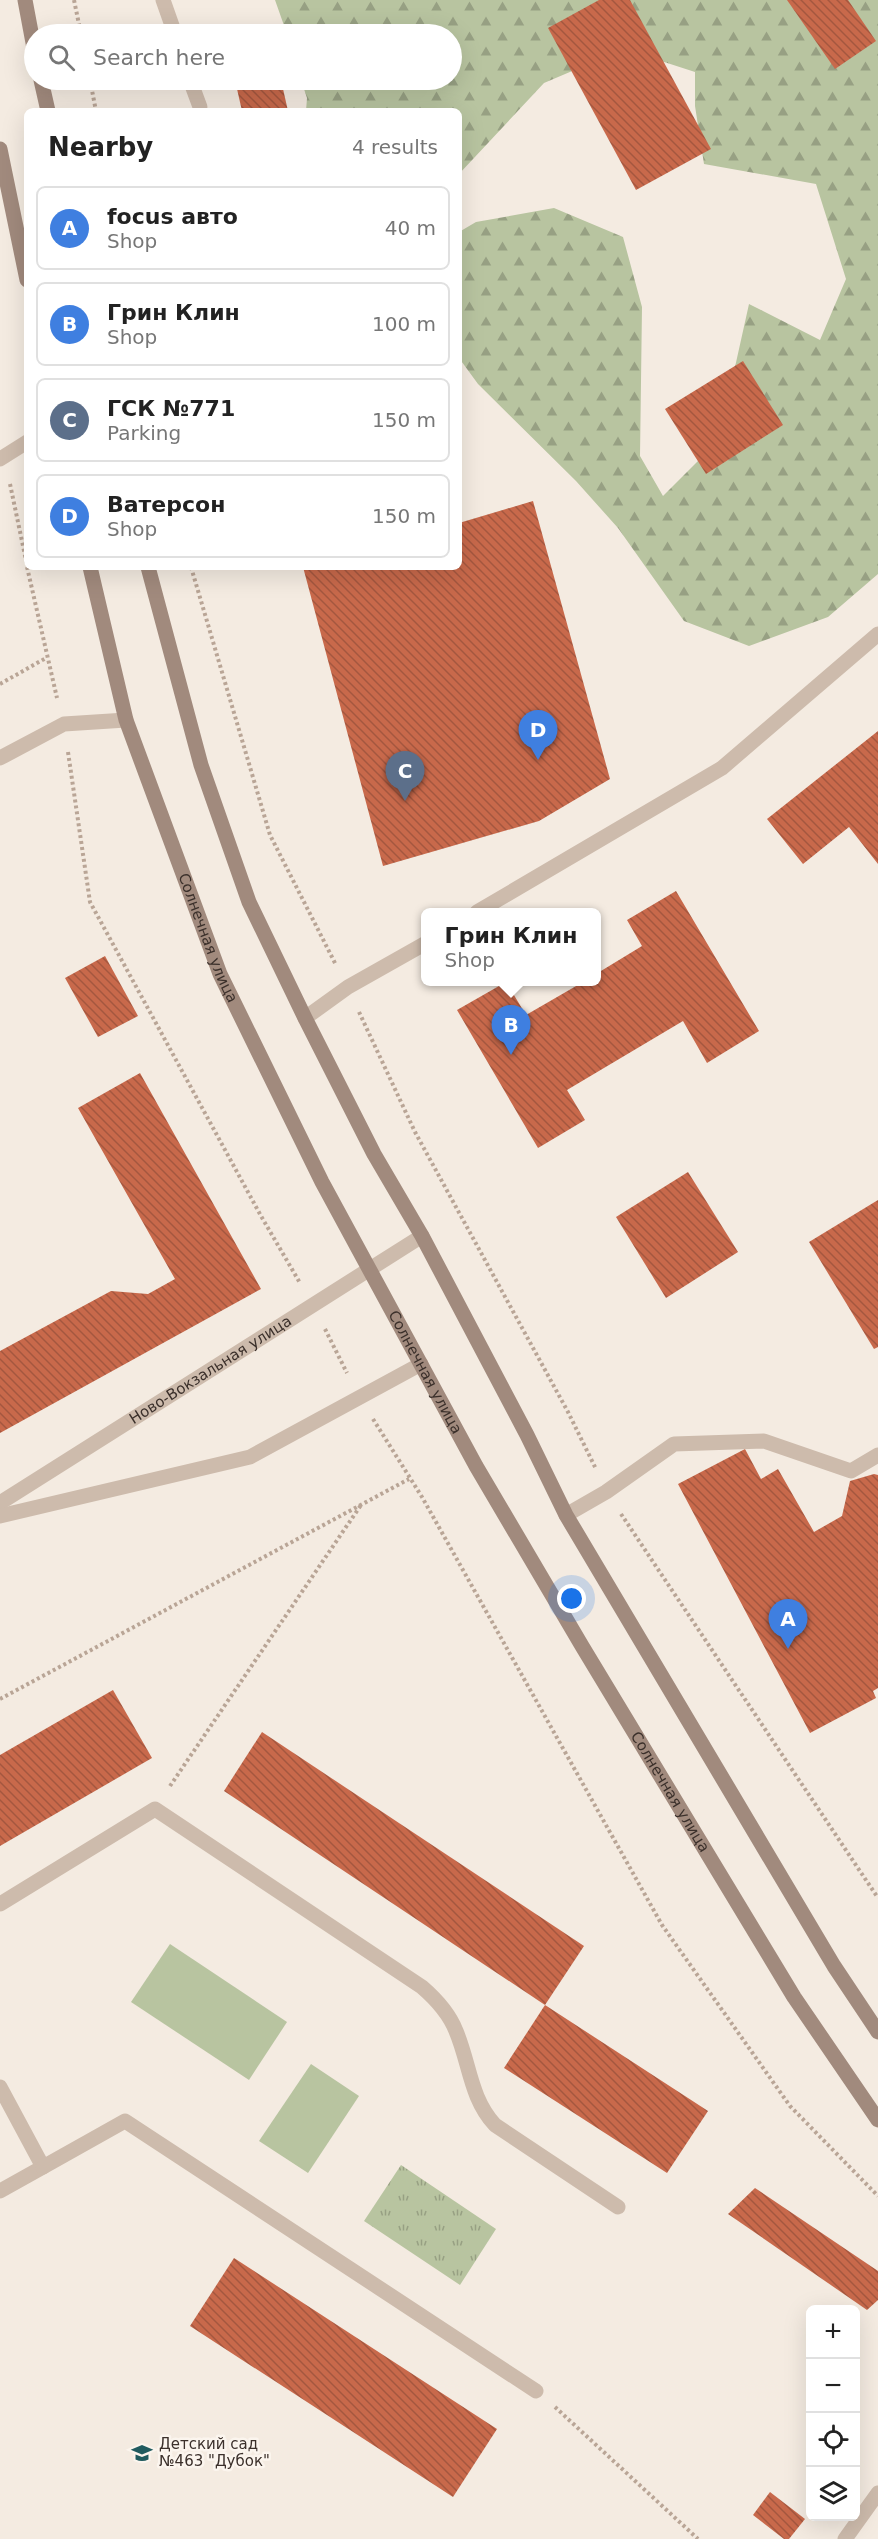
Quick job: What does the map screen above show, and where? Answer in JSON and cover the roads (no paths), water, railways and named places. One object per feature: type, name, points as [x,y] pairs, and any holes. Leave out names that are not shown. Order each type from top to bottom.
[{"type":"main road","points":[[25,0],[30,24]]},
{"type":"main road","points":[[43,90],[47,108]]},
{"type":"main road","points":[[0,149],[24,265]]},
{"type":"main road","name":"Солнечная улица","points":[[91,570],[126,720],[220,974],[368,1270],[476,1466],[582,1646],[794,1998],[878,2120]]},
{"type":"main road","points":[[149,570],[201,765],[245,892],[305,1018],[374,1154],[422,1236],[527,1435],[566,1515],[834,1966],[878,2032]]},
{"type":"street","points":[[163,0],[171,24]]},
{"type":"street","points":[[194,90],[200,107]]},
{"type":"street","points":[[2,458],[24,444]]},
{"type":"street","points":[[484,908],[722,768],[878,634]]},
{"type":"street","points":[[0,758],[64,724],[126,720]]},
{"type":"street","points":[[305,1018],[348,987],[421,946]]},
{"type":"street","name":"Ново-Вокзальная улица","points":[[0,1503],[422,1236]]},
{"type":"street","points":[[0,1516],[250,1457],[421,1365]]},
{"type":"street","points":[[566,1515],[606,1492],[674,1444],[764,1441],[851,1471],[878,1455]]},
{"type":"street","points":[[0,1904],[155,1809],[422,1987],[449,2017],[457,2033],[473,2091],[486,2115],[495,2125],[618,2207]]},
{"type":"street","points":[[0,2087],[43,2167]]},
{"type":"street","points":[[0,2191],[125,2121],[536,2391]]},
{"type":"street","points":[[844,2539],[878,2493]]},
{"type":"place","name":"Ватерсон","points":[[538,760]]},
{"type":"place","name":"ГСК №771","points":[[405,801]]},
{"type":"place","name":"Грин Клин","points":[[511,1055]]},
{"type":"place","name":"focus авто","points":[[788,1649]]},
{"type":"place","name":"Детский сад №463 \"Дубок\"","points":[[142,2453]]}]
